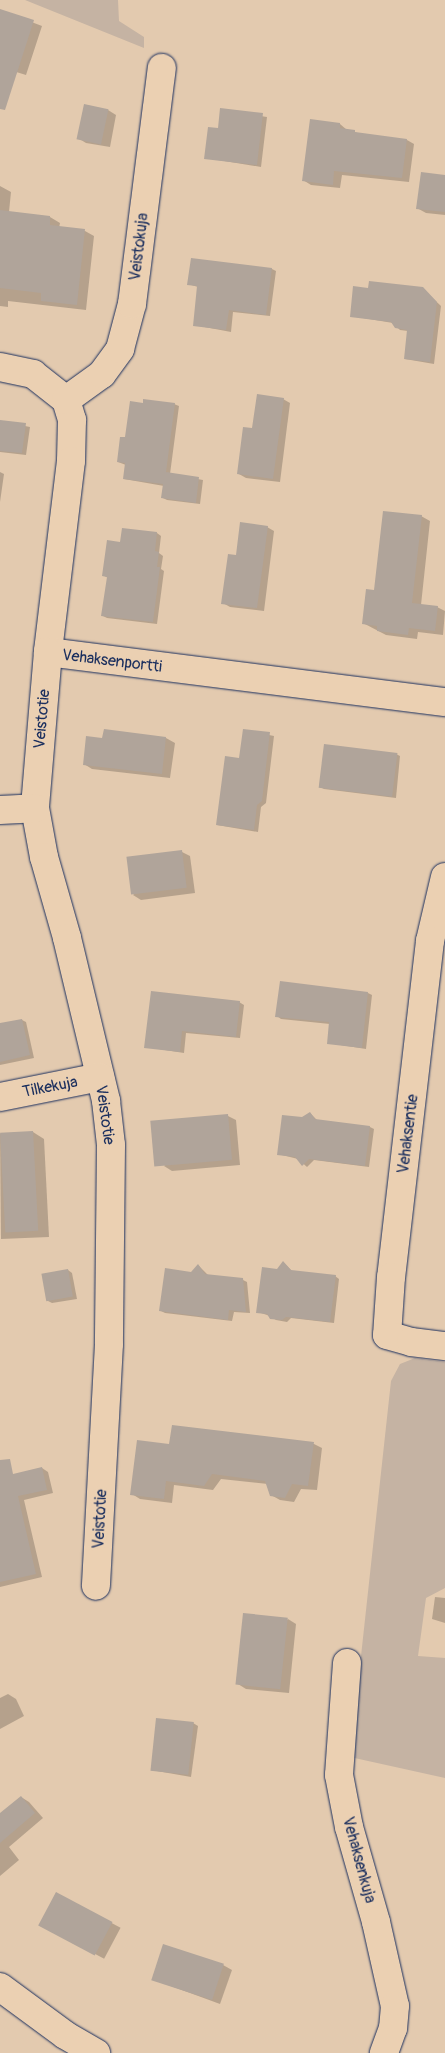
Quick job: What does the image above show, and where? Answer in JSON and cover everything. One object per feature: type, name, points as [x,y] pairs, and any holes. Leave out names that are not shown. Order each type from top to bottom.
[{"type":"street","name":"Veistokuja","points":[[66,400],[102,374],[120,349],[132,304],[162,68]]},
{"type":"street","points":[[0,367],[33,374],[66,400]]},
{"type":"street","name":"Vehaksenportti","points":[[66,400],[72,420],[71,461],[48,652],[445,702]]},
{"type":"street","name":"Veistotie","points":[[48,652],[35,808],[44,857],[106,1101],[111,1145],[109,1344],[96,1586]]},
{"type":"street","points":[[0,810],[35,808]]},
{"type":"street","name":"Vehaksentie","points":[[444,886],[429,951],[391,1277],[387,1335],[411,1342],[445,1346]]},
{"type":"street","name":"Tilkekuja","points":[[0,1097],[100,1077]]},
{"type":"street","name":"Vehaksenkuja","points":[[347,1663],[339,1775],[349,1827],[376,1922],[395,2006],[393,2028],[384,2053]]},
{"type":"street","points":[[0,1987],[65,2035],[96,2053]]},
{"type":"shaded area","points":[[25,0],[118,0],[119,21],[144,37],[144,48]]},
{"type":"shaded area","points":[[415,1358],[445,1362],[445,1588],[426,1598],[418,1656],[445,1658],[445,1778],[350,1757],[391,1381],[400,1364]]},
{"type":"building","points":[[0,9],[34,20],[5,110],[0,109]]},
{"type":"building","points":[[84,104],[108,109],[101,144],[77,139]]},
{"type":"building","points":[[220,108],[263,113],[257,165],[204,159],[208,127],[218,128]]},
{"type":"building","points":[[310,119],[340,123],[340,128],[355,130],[355,132],[407,139],[402,178],[334,171],[333,185],[302,181]]},
{"type":"building","points":[[421,172],[445,175],[445,212],[416,209]]},
{"type":"building","points":[[0,210],[50,216],[50,225],[85,229],[77,305],[41,301],[41,293],[0,288]]},
{"type":"building","points":[[191,258],[272,268],[266,315],[229,310],[226,330],[193,326],[197,286],[187,285]]},
{"type":"building","points":[[369,281],[423,287],[437,302],[430,362],[404,359],[407,330],[395,328],[391,322],[350,317],[353,286],[368,288]]},
{"type":"building","points":[[257,394],[284,398],[273,479],[237,474],[243,427],[252,428]]},
{"type":"building","points":[[143,399],[175,403],[166,472],[199,477],[196,503],[161,498],[163,484],[123,479],[125,463],[117,462],[120,437],[125,437],[130,401],[143,403]]},
{"type":"building","points":[[0,420],[26,423],[22,453],[0,451]]},
{"type":"building","points":[[383,511],[422,515],[412,603],[438,606],[435,631],[409,628],[408,635],[377,631],[377,626],[362,624],[366,589],[374,590]]},
{"type":"building","points":[[240,522],[268,526],[257,608],[221,604],[228,554],[236,555]]},
{"type":"building","points":[[122,528],[157,532],[155,551],[159,552],[157,567],[160,567],[153,622],[101,616],[107,577],[102,576],[107,540],[120,542]]},
{"type":"building","points":[[104,729],[166,737],[162,774],[83,765],[86,736],[102,738]]},
{"type":"building","points":[[243,729],[270,732],[262,801],[257,805],[254,830],[216,825],[225,756],[239,758]]},
{"type":"building","points":[[324,744],[397,753],[392,797],[319,788]]},
{"type":"building","points":[[182,850],[187,888],[131,895],[126,857]]},
{"type":"building","points":[[280,981],[368,992],[362,1048],[327,1044],[329,1022],[275,1017]]},
{"type":"building","points":[[151,991],[240,1001],[236,1037],[182,1031],[180,1052],[144,1048]]},
{"type":"building","points":[[22,1019],[30,1055],[0,1062],[0,1023]]},
{"type":"building","points":[[310,1112],[315,1119],[370,1126],[365,1166],[309,1159],[302,1166],[295,1157],[277,1155],[282,1115],[302,1117]]},
{"type":"building","points":[[228,1114],[232,1160],[154,1167],[150,1121]]},
{"type":"building","points":[[33,1131],[38,1231],[5,1233],[0,1133]]},
{"type":"building","points":[[283,1261],[291,1270],[336,1275],[330,1322],[286,1317],[282,1320],[270,1319],[267,1314],[256,1313],[262,1267],[277,1269]]},
{"type":"building","points":[[198,1264],[205,1274],[243,1278],[246,1312],[229,1310],[228,1320],[159,1311],[165,1268],[191,1272]]},
{"type":"building","points":[[68,1269],[73,1297],[46,1301],[41,1274]]},
{"type":"building","points":[[172,1425],[314,1442],[308,1486],[292,1484],[285,1498],[270,1496],[265,1481],[212,1474],[204,1486],[166,1481],[164,1499],[130,1495],[137,1440],[169,1444]]},
{"type":"building","points":[[10,1459],[13,1474],[42,1467],[47,1490],[18,1496],[36,1574],[0,1582],[0,1460]]},
{"type":"building","points":[[243,1613],[288,1618],[280,1689],[235,1685]]},
{"type":"building","points":[[156,1718],[194,1722],[188,1775],[150,1771]]},
{"type":"building","points":[[21,1796],[35,1813],[0,1843],[0,1813]]},
{"type":"building","points":[[56,1892],[113,1922],[95,1956],[38,1926]]},
{"type":"building","points":[[163,1944],[224,1964],[212,2000],[151,1980]]}]
